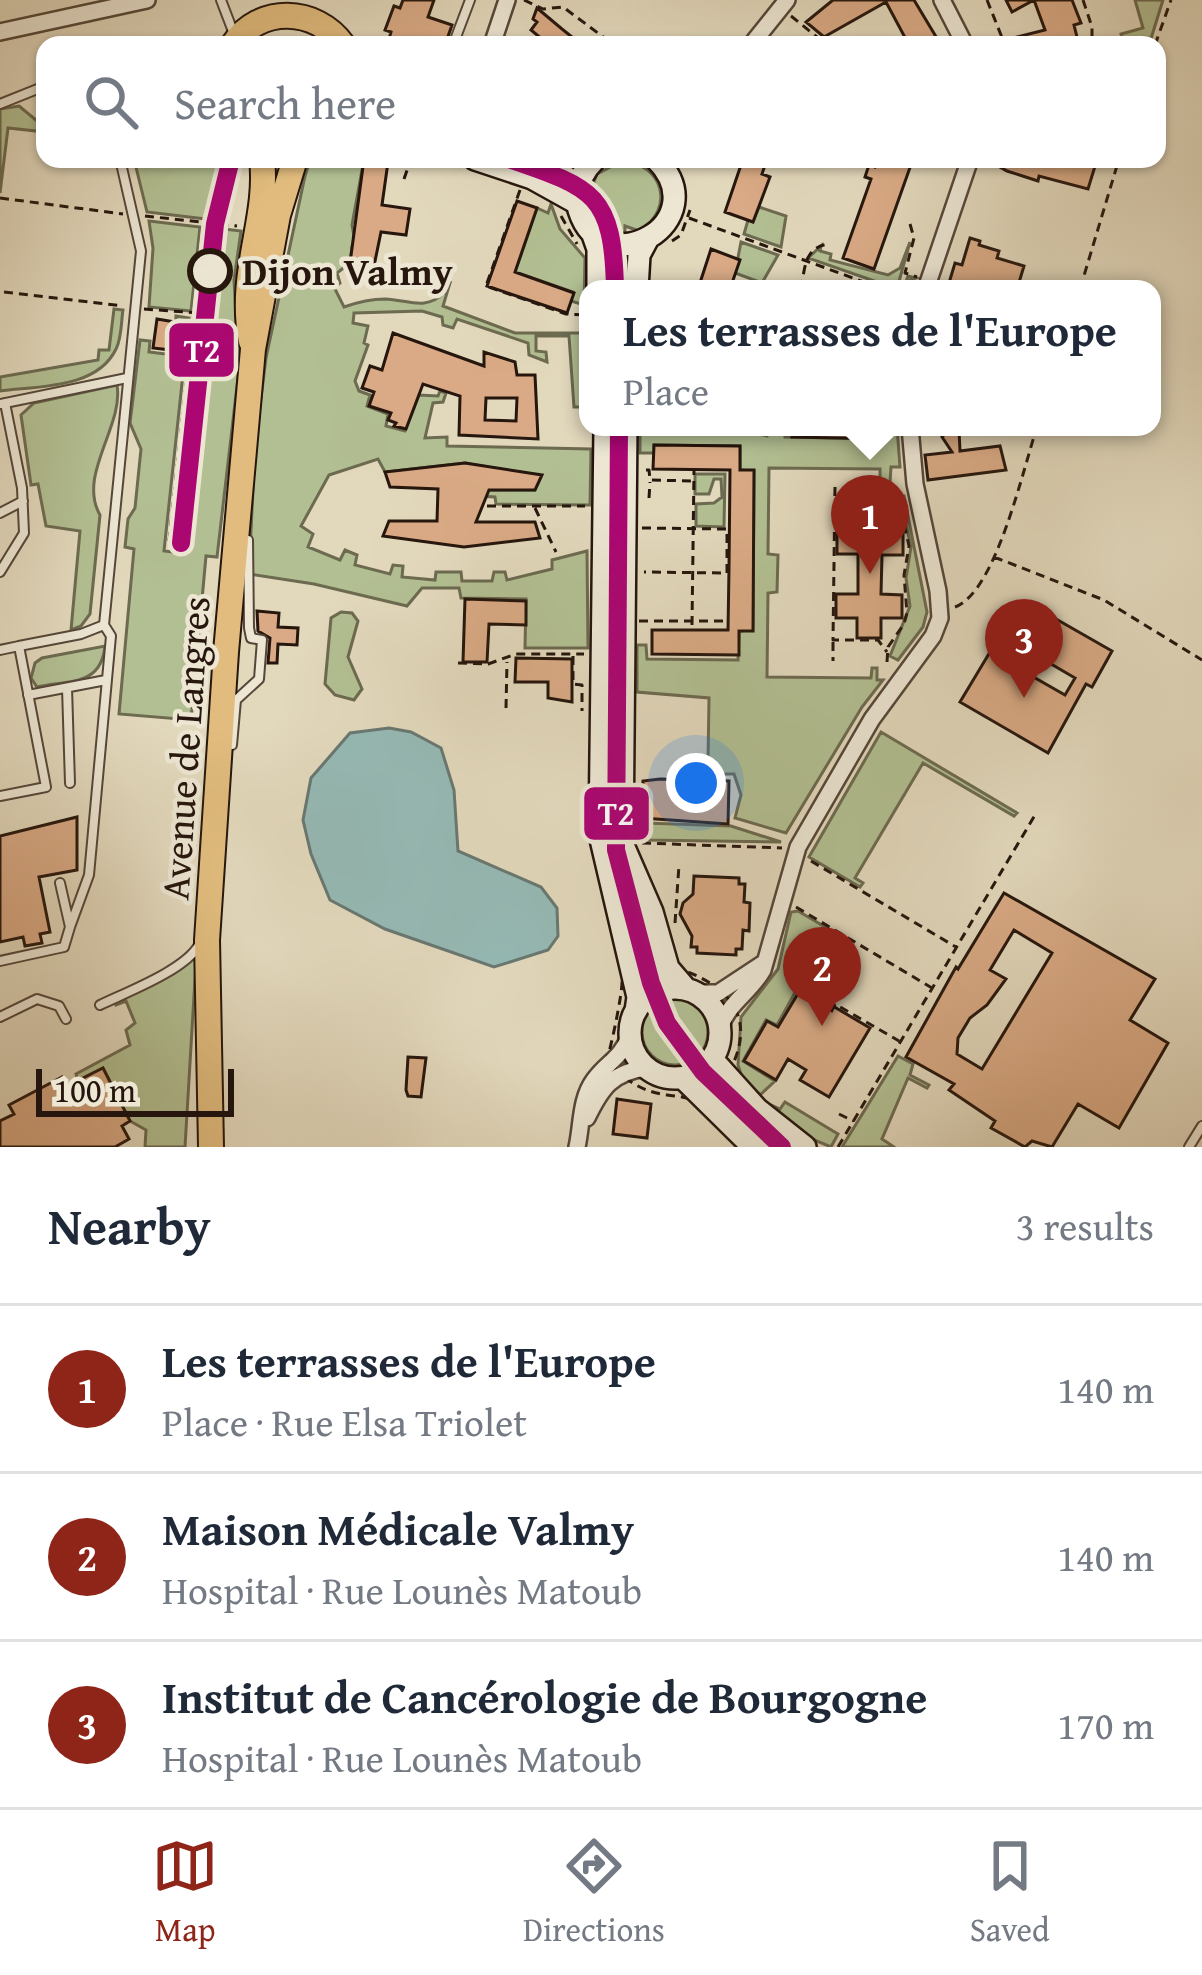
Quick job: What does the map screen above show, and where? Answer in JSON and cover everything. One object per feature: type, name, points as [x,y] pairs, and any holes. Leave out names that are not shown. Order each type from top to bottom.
[{"type":"main road","points":[[314,0],[323,25],[334,36]]},
{"type":"main road","points":[[242,36],[274,9],[323,25]]},
{"type":"main road","name":"Avenue de Langres","points":[[253,349],[245,309],[246,281],[261,168]]},
{"type":"main road","name":"Avenue de Langres","points":[[211,1147],[208,928],[214,790],[253,349],[278,215],[293,168]]},
{"type":"main road","name":"Avenue de Langres","points":[[197,1147],[208,1009]]},
{"type":"street","points":[[0,32],[147,0]]},
{"type":"street","points":[[494,36],[507,0]]},
{"type":"street","points":[[942,0],[960,36]]},
{"type":"street","points":[[761,36],[789,8]]},
{"type":"street","points":[[503,168],[578,203]]},
{"type":"street","points":[[588,168],[580,178],[578,203],[598,249],[594,280]]},
{"type":"street","points":[[923,280],[967,168]]},
{"type":"street","points":[[637,280],[638,255],[668,220],[673,207],[672,169]]},
{"type":"street","points":[[592,232],[618,244],[647,240]]},
{"type":"street","points":[[579,1140],[586,1092],[615,1069],[630,1035],[638,997],[600,835],[605,436]]},
{"type":"street","points":[[626,436],[622,843],[652,912],[668,968],[712,1006],[720,1028]]},
{"type":"street","points":[[636,1011],[662,989],[728,997],[753,985],[798,847],[872,719],[939,618],[911,436]]},
{"type":"street","points":[[728,997],[718,1067],[758,1109],[805,1147]]},
{"type":"street","points":[[630,1035],[636,1055],[659,1075],[683,1078],[718,1067]]},
{"type":"street","points":[[615,1069],[646,1068]]},
{"type":"street","points":[[683,1078],[753,1147]]},
{"type":"lane","points":[[221,0],[234,36]]},
{"type":"lane","points":[[456,36],[470,0]]},
{"type":"lane","points":[[0,104],[36,90]]},
{"type":"lane","points":[[0,961],[64,947],[89,875],[111,636],[104,625],[141,251],[122,168]]},
{"type":"lane","points":[[0,572],[23,532],[23,502],[3,404],[127,378]]},
{"type":"lane","points":[[214,790],[230,755],[236,700],[259,679],[262,640],[251,638],[249,628],[249,504],[242,491]]},
{"type":"lane","points":[[0,513],[23,502]]},
{"type":"lane","points":[[0,650],[104,625]]},
{"type":"lane","points":[[0,796],[46,787],[19,646]]},
{"type":"lane","points":[[28,695],[106,680]]},
{"type":"lane","points":[[67,688],[70,783]]},
{"type":"lane","points":[[60,884],[70,927]]},
{"type":"lane","points":[[100,1005],[194,954],[208,928]]},
{"type":"lane","points":[[0,1017],[37,999],[59,1006],[66,1019]]},
{"type":"lane","points":[[1190,1147],[1202,1126]]},
{"type":"path","points":[[524,0],[543,9],[563,7],[602,36]]},
{"type":"path","points":[[987,0],[1001,36]]},
{"type":"path","points":[[1083,0],[1092,36]]},
{"type":"path","points":[[1158,36],[1171,0]]},
{"type":"path","points":[[789,8],[818,36]]},
{"type":"path","points":[[221,227],[236,168]]},
{"type":"path","points":[[404,178],[408,168]]},
{"type":"path","points":[[1083,280],[1116,168]]},
{"type":"path","points":[[520,188],[486,286],[579,315]]},
{"type":"path","points":[[0,198],[245,227]]},
{"type":"path","points":[[688,218],[858,280]]},
{"type":"path","points":[[910,224],[914,242],[905,273],[917,280]]},
{"type":"path","points":[[803,280],[813,248],[829,244]]},
{"type":"path","points":[[4,292],[212,314]]},
{"type":"path","points":[[170,541],[194,313]]},
{"type":"path","points":[[939,618],[968,602],[994,557],[1034,436]]},
{"type":"path","points":[[637,470],[650,470],[650,498]]},
{"type":"path","points":[[692,623],[694,471]]},
{"type":"path","points":[[650,480],[694,481]]},
{"type":"path","points":[[833,661],[835,487]]},
{"type":"path","points":[[886,652],[907,613],[904,575],[909,546],[896,487]]},
{"type":"path","points":[[487,506],[593,506]]},
{"type":"path","points":[[534,506],[556,552]]},
{"type":"path","points":[[636,528],[727,529],[727,573],[636,572]]},
{"type":"path","points":[[994,557],[1104,600],[1202,660]]},
{"type":"path","points":[[639,620],[724,621]]},
{"type":"path","points":[[833,640],[878,640],[887,662]]},
{"type":"path","points":[[458,664],[507,660],[515,654],[592,654]]},
{"type":"path","points":[[573,654],[573,685],[582,685],[582,711]]},
{"type":"path","points":[[506,708],[507,660]]},
{"type":"path","points":[[838,1147],[1035,815]]},
{"type":"path","points":[[634,843],[784,848]]},
{"type":"path","points":[[804,857],[956,947]]},
{"type":"path","points":[[671,933],[676,923],[679,865]]},
{"type":"path","points":[[790,903],[932,988]]},
{"type":"path","points":[[668,968],[700,975],[728,997],[738,1037],[732,1067],[718,1067],[697,1103],[687,1096],[625,1083],[607,1058],[614,1016],[624,995],[622,981],[668,968]]},
{"type":"path","points":[[942,971],[951,976]]},
{"type":"path","points":[[831,1012],[835,1004],[899,1042]]},
{"type":"path","points":[[839,1114],[853,1121]]},
{"type":"green space","points":[[1135,0],[1163,0],[1152,36],[1121,34],[1143,28]]},
{"type":"green space","points":[[19,106],[36,120],[36,131],[8,128],[0,193],[0,109]]},
{"type":"green space","points":[[136,168],[217,168],[206,219],[147,212]]},
{"type":"green space","points":[[308,168],[362,168],[352,225],[356,247],[352,247],[350,263],[337,273],[340,283],[334,287],[344,307],[380,299],[430,302],[444,293],[438,285],[450,283],[443,306],[515,333],[579,333],[579,407],[574,407],[569,336],[536,336],[536,351],[546,352],[547,362],[529,355],[528,343],[457,319],[453,328],[443,325],[442,317],[422,311],[354,313],[353,323],[368,326],[364,343],[368,345],[355,381],[359,391],[370,395],[367,406],[388,414],[386,426],[405,431],[419,395],[438,396],[440,391],[446,393],[443,402],[433,403],[425,438],[447,437],[447,446],[591,449],[590,505],[496,504],[495,497],[476,496],[476,490],[535,490],[541,476],[465,463],[385,472],[378,459],[329,475],[301,526],[313,534],[308,547],[340,560],[345,550],[357,555],[355,565],[390,574],[393,565],[403,566],[402,577],[435,580],[436,572],[461,572],[462,581],[492,581],[494,572],[505,572],[507,580],[552,569],[552,560],[587,551],[588,648],[525,648],[526,599],[461,598],[459,588],[422,588],[407,606],[249,574],[255,446],[266,358]]},
{"type":"green space","points":[[609,168],[647,170],[660,188],[661,200],[651,222],[639,231],[625,226],[625,234],[598,222],[589,195],[597,174]]},
{"type":"green space","points":[[551,204],[560,229],[585,258],[579,303],[571,301],[573,292],[515,272],[537,208],[548,213]]},
{"type":"green space","points":[[759,207],[786,216],[781,247],[744,234]]},
{"type":"green space","points":[[149,221],[200,227],[191,311],[149,307],[153,248]]},
{"type":"green space","points":[[224,229],[241,231],[234,280],[239,369],[217,557],[206,556],[191,720],[119,714],[134,549],[125,547],[141,449],[130,423],[140,340],[150,341],[149,352],[174,355],[176,316],[189,318],[164,551],[182,553]]},
{"type":"green space","points":[[741,242],[778,255],[764,280],[735,273]]},
{"type":"green space","points":[[910,242],[899,280],[871,280],[808,258],[821,246],[820,251],[831,254],[830,260],[888,275],[900,268]]},
{"type":"green space","points":[[114,309],[123,310],[118,344],[95,372],[65,383],[0,391],[0,377],[98,360],[99,350],[109,350]]},
{"type":"green space","points":[[117,385],[114,417],[94,484],[100,515],[90,614],[71,630],[80,531],[46,526],[38,484],[31,485],[21,415],[34,403]]},
{"type":"green space","points":[[609,436],[622,436],[617,833],[662,966],[635,974],[604,830]]},
{"type":"green space","points":[[640,436],[898,436],[900,467],[891,467],[890,482],[880,482],[880,469],[769,468],[768,554],[778,555],[777,592],[768,593],[767,677],[871,678],[872,668],[877,668],[877,680],[883,680],[786,833],[735,818],[741,795],[734,774],[695,774],[696,763],[708,762],[709,698],[637,692],[637,645],[646,645],[647,659],[738,660],[739,631],[753,630],[754,471],[740,470],[740,446],[654,445],[654,453],[640,453]]},
{"type":"green space","points":[[695,474],[725,474],[724,527],[696,526],[696,504],[714,503],[722,497],[721,479],[714,479],[709,494],[695,494]]},
{"type":"green space","points":[[904,496],[927,612],[923,627],[898,660],[890,656],[910,606],[906,578],[911,547],[900,497]]},
{"type":"green space","points":[[352,613],[358,621],[348,657],[362,689],[354,700],[335,695],[325,684],[331,618]]},
{"type":"green space","points":[[105,646],[97,668],[82,679],[37,687],[31,678],[35,663],[42,658]]},
{"type":"green space","points":[[881,732],[1017,813],[1014,816],[923,763],[855,878],[863,883],[860,887],[809,857]]},
{"type":"green space","points":[[645,823],[731,826],[781,842],[644,840]]},
{"type":"green space","points":[[798,911],[832,931],[824,930],[798,974],[803,978],[777,1025],[766,1020],[743,1061],[775,1081],[760,1095],[742,1077],[738,1065],[741,1017],[778,969],[791,912]]},
{"type":"green space","points":[[193,959],[185,1147],[145,1147],[146,1130],[130,1121],[103,1068],[78,1081],[76,1074],[130,1045],[126,1030],[135,1023],[126,1001],[116,1005],[115,1001]]},
{"type":"green space","points":[[675,999],[698,1009],[708,1032],[698,1055],[675,1065],[652,1055],[642,1032],[652,1009]]},
{"type":"green space","points":[[898,1056],[913,1064],[910,1075],[929,1085],[908,1078],[882,1139],[894,1147],[842,1147]]},
{"type":"green space","points":[[723,1080],[797,1147],[761,1147],[708,1097]]},
{"type":"green space","points":[[785,1102],[838,1134],[831,1147],[812,1139],[767,1103],[780,1109]]},
{"type":"water","points":[[389,728],[411,732],[441,748],[454,790],[458,851],[541,887],[557,908],[558,936],[548,950],[494,967],[385,929],[330,900],[303,820],[311,778],[350,733]]},
{"type":"building","points":[[403,0],[434,0],[428,17],[452,25],[448,36],[390,36],[385,30],[394,6],[400,8]]},
{"type":"building","points":[[833,0],[914,0],[936,36],[904,36],[886,2],[826,36],[806,22]]},
{"type":"building","points":[[1006,0],[1034,0],[1012,12]]},
{"type":"building","points":[[1034,0],[1072,0],[1081,23],[1074,25],[1077,36],[1021,36],[1045,30]]},
{"type":"building","points":[[537,8],[571,36],[538,36],[531,30],[537,22],[533,19]]},
{"type":"building","points":[[363,168],[387,168],[382,205],[410,209],[406,235],[381,232],[374,266],[350,263]]},
{"type":"building","points":[[740,168],[764,168],[762,174],[770,177],[753,222],[725,212]]},
{"type":"building","points":[[868,168],[910,168],[874,269],[843,258],[871,179],[865,177]]},
{"type":"building","points":[[1002,168],[1094,168],[1088,189]]},
{"type":"building","points":[[517,201],[537,208],[515,272],[574,293],[567,313],[487,286]]},
{"type":"building","points":[[970,238],[999,251],[997,258],[1024,266],[1020,280],[950,280],[955,263],[962,265]]},
{"type":"building","points":[[711,249],[740,260],[733,280],[701,280]]},
{"type":"building","points":[[157,319],[175,322],[171,350],[153,348]]},
{"type":"building","points":[[393,333],[484,366],[484,352],[515,362],[517,375],[535,375],[538,439],[459,435],[460,396],[423,384],[406,429],[394,426],[388,420],[391,413],[369,406],[374,392],[362,388],[370,366],[382,370]],"holes":[[[486,398],[517,398],[516,421],[485,420]]]},
{"type":"building","points":[[887,436],[887,439],[792,437]]},
{"type":"building","points":[[959,436],[960,451],[1000,446],[1006,470],[928,480],[925,455],[952,452],[942,437]]},
{"type":"building","points":[[654,445],[740,446],[740,470],[754,470],[753,631],[739,631],[739,655],[652,654],[652,630],[728,630],[730,470],[653,469]]},
{"type":"building","points":[[465,463],[542,475],[535,490],[489,490],[476,522],[535,522],[540,538],[464,547],[383,536],[389,521],[437,521],[438,489],[390,487],[385,472]]},
{"type":"building","points":[[859,511],[882,511],[882,531],[903,531],[903,555],[882,555],[881,594],[902,595],[902,618],[881,618],[881,638],[857,638],[857,618],[836,618],[836,594],[858,594],[858,554],[837,554],[837,531],[859,531]]},
{"type":"building","points":[[465,599],[526,601],[526,625],[489,624],[487,662],[463,662]]},
{"type":"building","points":[[257,611],[279,613],[278,627],[298,628],[297,645],[278,644],[277,663],[268,663],[270,638],[258,631]]},
{"type":"building","points":[[1042,611],[1112,651],[1092,687],[1086,684],[1048,753],[960,702],[990,652],[1065,695],[1075,678],[1022,647]]},
{"type":"building","points":[[516,658],[572,659],[572,702],[548,698],[548,682],[515,682]]},
{"type":"building","points":[[643,781],[729,781],[728,824],[642,818]]},
{"type":"building","points":[[77,817],[77,870],[39,877],[50,932],[40,934],[42,943],[25,946],[23,937],[0,942],[0,836]]},
{"type":"building","points":[[694,876],[739,878],[739,884],[745,884],[749,931],[743,930],[742,949],[736,949],[736,955],[697,953],[697,947],[691,947],[692,936],[680,914],[693,894]]},
{"type":"building","points":[[1004,893],[1155,979],[1130,1020],[1168,1043],[1119,1128],[1078,1104],[1052,1147],[1032,1141],[1025,1147],[991,1128],[995,1121],[949,1090],[954,1084],[906,1057]],"holes":[[[1014,930],[1052,953],[982,1069],[957,1054],[958,1038],[970,1018],[987,1005],[1006,979],[990,970]]]},
{"type":"building","points":[[812,970],[837,984],[826,1002],[870,1028],[829,1097],[800,1080],[806,1070],[788,1059],[776,1080],[744,1061],[767,1021],[778,1027]]},
{"type":"building","points":[[408,1057],[426,1058],[421,1097],[408,1096],[406,1090]]},
{"type":"building","points":[[103,1068],[130,1121],[122,1126],[129,1139],[115,1147],[0,1147],[0,1121],[14,1114],[9,1105],[62,1077],[67,1086]]},
{"type":"building","points":[[617,1099],[651,1104],[647,1138],[613,1134]]},
{"type":"tram line","points":[[192,384],[203,343]]},
{"type":"transit line","name":"T2","points":[[181,543],[215,224],[229,168]]},
{"type":"transit line","name":"T2","points":[[534,168],[561,178],[593,199],[610,233],[614,280]]},
{"type":"transit line","name":"T2","points":[[619,436],[616,850],[651,983],[667,1023],[703,1072],[782,1147]]},
{"type":"place","name":"Dijon Valmy","points":[[210,271]]},
{"type":"place","name":"Les terrasses de l'Europe","points":[[870,574]]},
{"type":"place","name":"Institut de Cancérologie de Bourgogne","points":[[1024,698]]},
{"type":"place","name":"Maison Médicale Valmy","points":[[822,1026]]}]
